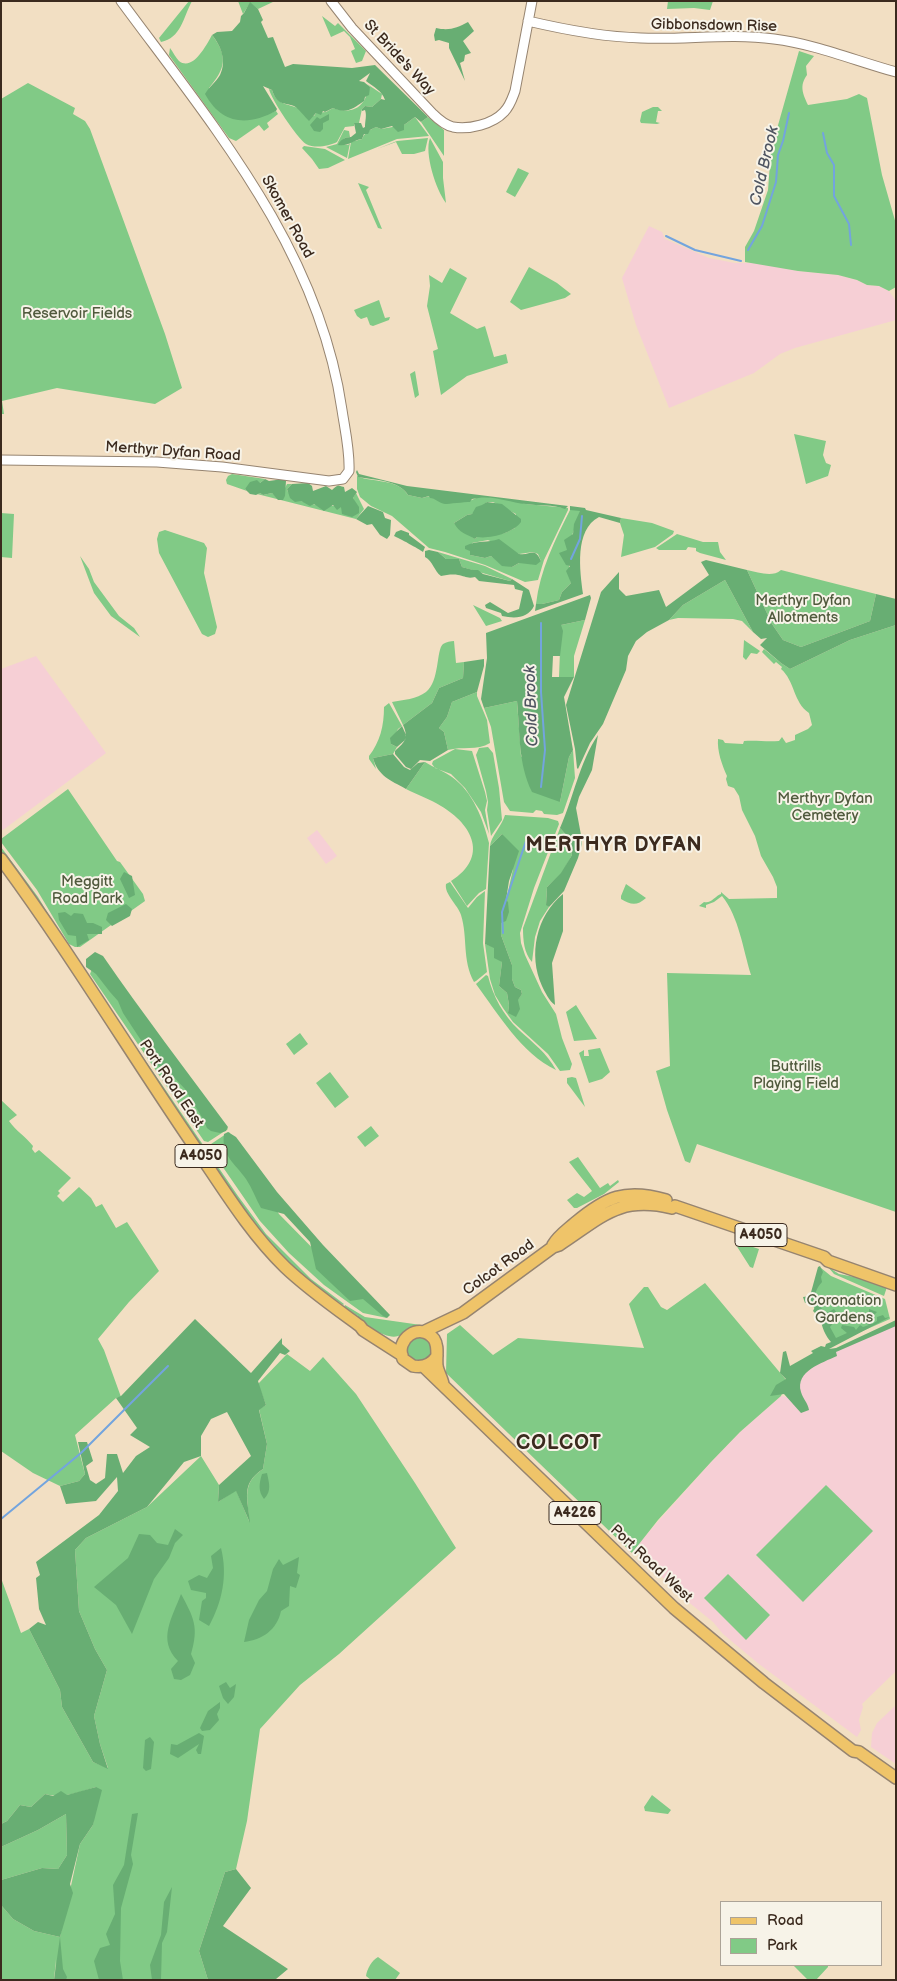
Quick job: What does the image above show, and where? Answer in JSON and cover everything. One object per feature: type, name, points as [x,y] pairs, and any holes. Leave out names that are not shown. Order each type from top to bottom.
[{"type":"main road","name":"Port Road East","points":[[1,860],[40,914],[161,1096],[267,1248],[296,1276],[363,1330],[402,1355]]},
{"type":"main road","name":"Colcot Road","points":[[423,1332],[463,1313],[553,1247],[560,1236],[588,1212],[614,1198],[630,1195],[645,1195],[674,1202],[675,1206],[896,1278]]},
{"type":"main road","name":"Colcot Road","points":[[824,1256],[828,1261],[896,1285]]},
{"type":"main road","name":"Colcot Road","points":[[436,1344],[443,1331],[454,1324],[463,1313]]},
{"type":"main road","name":"Port Road East","points":[[360,1326],[388,1338],[405,1338]]},
{"type":"main road","name":"A4050","points":[[405,1338],[413,1333],[423,1332]]},
{"type":"main road","points":[[423,1332],[431,1336],[436,1344],[438,1370],[442,1384]]},
{"type":"main road","points":[[402,1355],[401,1345],[405,1338]]},
{"type":"main road","name":"A4050","points":[[402,1355],[410,1365],[416,1367],[423,1366]]},
{"type":"main road","points":[[423,1366],[430,1364],[437,1356]]},
{"type":"main road","name":"Port Road West","points":[[423,1366],[680,1613],[764,1683],[853,1750],[860,1752],[896,1778]]},
{"type":"main road","name":"Port Road West","points":[[853,1750],[856,1757],[896,1784]]},
{"type":"street","name":"Skomer Road","points":[[121,1],[232,152],[266,205],[296,261],[319,315],[337,380],[349,467],[343,479]]},
{"type":"street","name":"St Bride's Way","points":[[331,1],[352,28],[424,105],[438,119],[453,127],[484,124],[504,113],[511,103],[515,91],[528,21]]},
{"type":"street","points":[[528,21],[532,1]]},
{"type":"street","name":"Gibbonsdown Rise","points":[[528,21],[587,34],[632,38],[713,37],[774,39],[808,46],[896,72]]},
{"type":"street","name":"Merthyr Dyfan Road","points":[[1,460],[158,462],[222,467],[329,481],[343,479]]},
{"type":"shaded area","points":[[649,226],[662,232],[665,239],[709,258],[735,263],[757,263],[798,271],[838,275],[867,285],[879,286],[889,291],[896,301],[896,320],[795,348],[780,354],[754,373],[669,408],[636,325],[622,278]]},
{"type":"shaded area","points":[[36,656],[106,753],[3,830],[1,828],[1,669]]},
{"type":"shaded area","points":[[317,830],[337,856],[326,864],[307,838]]},
{"type":"shaded area","points":[[896,1321],[896,1671],[862,1704],[863,1707],[859,1720],[861,1730],[857,1737],[759,1664],[723,1634],[713,1622],[686,1600],[637,1553],[638,1544],[740,1432],[781,1396],[788,1397],[805,1367]]},
{"type":"shaded area","points":[[896,1705],[896,1764],[871,1747],[872,1733],[877,1723]]},
{"type":"green space","points":[[189,1],[192,1],[177,32],[168,40],[161,42],[159,38]]},
{"type":"green space","points":[[238,1],[275,1],[258,9],[250,3],[243,14]]},
{"type":"green space","points":[[668,1],[713,1],[710,10],[694,8],[667,9]]},
{"type":"green space","points":[[250,2],[258,9],[268,38],[273,37],[285,67],[293,64],[352,68],[375,65],[428,117],[421,122],[415,117],[404,125],[404,130],[398,132],[392,126],[381,129],[376,127],[370,130],[368,134],[364,134],[362,139],[345,145],[338,145],[343,139],[351,137],[356,133],[354,123],[361,123],[363,128],[365,127],[366,112],[365,110],[362,111],[362,109],[365,106],[372,107],[381,99],[385,100],[380,92],[366,81],[370,73],[359,81],[364,82],[370,87],[369,95],[365,97],[364,101],[346,111],[333,108],[325,112],[323,111],[321,115],[316,113],[309,121],[296,107],[278,101],[272,90],[263,86],[277,109],[276,111],[266,116],[246,120],[236,120],[219,112],[205,94],[220,75],[223,64],[222,54],[212,35],[217,32],[232,31],[240,22],[241,16]]},
{"type":"green space","points":[[322,16],[335,26],[338,23],[366,51],[362,61],[356,63],[351,51],[355,49],[350,37],[344,31],[331,37]]},
{"type":"green space","points":[[468,22],[474,31],[463,41],[471,53],[465,55],[464,61],[460,63],[465,81],[449,48],[449,43],[439,40],[435,41],[434,35],[436,28],[453,28]]},
{"type":"green space","points":[[212,35],[221,49],[223,62],[219,74],[209,88],[253,119],[276,111],[278,114],[267,123],[269,127],[264,131],[259,125],[236,141],[229,138],[169,55],[170,48],[179,61],[189,63],[199,56]]},
{"type":"green space","points":[[799,51],[814,56],[806,66],[807,75],[802,86],[808,105],[847,99],[859,94],[867,98],[882,175],[896,224],[896,287],[889,291],[879,286],[867,285],[838,275],[798,271],[745,262],[745,247],[754,231],[768,190],[771,150]]},
{"type":"green space","name":"Reservoir Fields","points":[[28,83],[75,108],[73,114],[85,121],[90,129],[165,334],[182,388],[155,404],[57,388],[2,401],[4,414],[1,414],[1,99]]},
{"type":"green space","points":[[367,84],[382,94],[381,99],[372,107],[365,106],[362,109],[359,123],[354,123],[354,126],[345,127],[337,142],[318,147],[306,144],[291,127],[269,89],[272,90],[276,98],[281,102],[314,116],[316,113],[326,112],[333,108],[345,110],[357,108],[366,97],[370,87]]},
{"type":"green space","points":[[658,107],[662,111],[658,111],[656,122],[660,123],[641,123],[642,112]]},
{"type":"green space","points":[[329,114],[329,120],[323,123],[323,129],[320,132],[314,131],[310,125],[317,117],[320,119]]},
{"type":"green space","points":[[415,117],[429,136],[397,139],[348,159],[351,142],[362,139],[370,130],[376,127],[381,129],[404,125]]},
{"type":"green space","points":[[428,117],[444,130],[444,156],[421,122]]},
{"type":"green space","points":[[344,130],[349,131],[350,137],[345,138],[339,145],[348,145],[350,143],[347,158],[326,147],[337,144]]},
{"type":"green space","points":[[428,138],[425,151],[414,154],[402,154],[396,142],[377,149],[397,141]]},
{"type":"green space","points":[[430,138],[443,162],[446,203],[438,189],[432,171],[429,153]]},
{"type":"green space","points":[[304,146],[325,149],[345,160],[328,168],[319,169],[302,148]]},
{"type":"green space","points":[[518,168],[529,173],[515,197],[506,192]]},
{"type":"green space","points":[[358,183],[369,187],[366,190],[382,229],[378,228]]},
{"type":"green space","points":[[529,267],[557,283],[571,294],[565,298],[521,310],[510,302]]},
{"type":"green space","points":[[450,268],[467,278],[450,313],[477,329],[485,326],[494,357],[506,354],[508,363],[467,376],[441,395],[433,351],[438,349],[427,306],[430,286],[429,275],[442,283]]},
{"type":"green space","points":[[379,300],[385,318],[390,317],[389,320],[373,326],[370,325],[367,317],[361,319],[357,316],[354,310]]},
{"type":"green space","points":[[415,371],[419,395],[415,398],[410,374]]},
{"type":"green space","points":[[794,434],[826,441],[823,455],[826,463],[831,465],[828,476],[806,484]]},
{"type":"green space","points":[[357,470],[359,474],[407,486],[568,506],[565,509],[556,506],[526,504],[486,497],[472,499],[470,502],[445,504],[429,496],[422,498],[408,495],[399,486],[358,477]]},
{"type":"green space","points":[[232,474],[265,479],[245,489],[247,491],[227,484],[228,476]]},
{"type":"green space","points":[[357,476],[391,483],[398,486],[408,495],[422,498],[430,496],[451,503],[467,502],[481,496],[526,504],[568,508],[568,510],[544,560],[538,580],[525,582],[485,565],[429,548],[392,516],[371,506],[360,497],[357,489]],"holes":[[[487,502],[493,502],[516,514],[515,528],[505,533],[477,537],[475,539],[454,523],[472,514]],[[488,540],[519,554],[533,552],[538,554],[541,561],[519,563],[512,567],[499,562],[491,556],[485,558],[470,555],[472,543]]]},
{"type":"green space","points":[[265,479],[269,481],[283,479],[286,481],[283,500],[278,500],[272,493],[256,495],[250,494],[245,489],[250,482],[257,480],[260,483]]},
{"type":"green space","points":[[308,483],[312,486],[313,491],[326,486],[332,490],[337,486],[344,487],[345,492],[352,488],[357,492],[353,498],[359,507],[359,513],[352,517],[342,514],[341,507],[337,510],[333,505],[324,511],[314,504],[310,506],[301,501],[295,502],[290,498],[287,489],[292,484]]},
{"type":"green space","points":[[287,484],[292,484],[287,489],[288,492],[297,499],[306,503],[320,505],[356,506],[353,498],[356,493],[364,509],[356,519],[257,494],[272,493],[278,498],[285,496]]},
{"type":"green space","points":[[487,502],[502,504],[521,519],[521,522],[513,529],[501,534],[477,537],[475,539],[458,529],[454,523],[472,514],[476,507]]},
{"type":"green space","points":[[368,506],[383,512],[385,518],[391,520],[390,535],[387,539],[380,535],[372,524],[367,525],[356,519]]},
{"type":"green space","points":[[570,506],[621,518],[620,523],[599,517],[591,523],[586,531],[580,552],[583,594],[535,611],[536,604],[559,600],[562,592],[571,583],[566,571],[570,566],[566,565],[559,553],[567,550],[564,540],[573,534],[574,524],[580,511],[570,510]]},
{"type":"green space","points":[[570,510],[581,510],[567,550],[571,583],[562,592],[559,600],[536,604],[545,567]]},
{"type":"green space","points":[[1,513],[14,514],[12,558],[1,557]]},
{"type":"green space","points":[[621,518],[652,523],[674,531],[673,534],[655,547],[621,557],[624,535],[620,523]]},
{"type":"green space","points":[[165,530],[204,543],[207,548],[204,573],[217,627],[215,634],[208,637],[202,634],[159,553],[157,539],[159,532]]},
{"type":"green space","points":[[401,530],[409,533],[409,535],[425,547],[423,552],[394,536],[396,532]]},
{"type":"green space","points":[[677,534],[703,542],[718,542],[720,552],[726,560],[700,553],[696,551],[696,548],[659,550],[656,548]]},
{"type":"green space","points":[[499,539],[519,554],[534,553],[539,556],[541,561],[536,565],[519,563],[512,567],[502,566],[491,556],[485,558],[470,555],[470,551],[465,549],[465,546],[469,544]]},
{"type":"green space","points":[[425,551],[438,552],[446,559],[459,559],[462,567],[478,570],[483,574],[510,581],[512,579],[529,590],[534,606],[521,617],[502,616],[501,613],[486,608],[485,605],[490,602],[508,613],[519,609],[523,591],[515,589],[514,585],[479,581],[475,577],[468,578],[460,575],[441,576],[425,557]]},
{"type":"green space","points":[[438,552],[485,566],[512,579],[510,581],[462,567],[459,559],[446,559]]},
{"type":"green space","points":[[80,556],[89,569],[94,582],[119,616],[134,628],[140,637],[111,616],[94,593]]},
{"type":"green space","points":[[706,560],[747,570],[772,624],[783,640],[801,647],[870,621],[876,594],[896,599],[896,625],[850,640],[790,669],[760,645],[767,638],[761,639],[753,632],[725,580],[683,605],[669,620],[647,632],[636,641],[628,656],[626,670],[603,724],[590,743],[578,769],[566,705],[601,592],[619,572],[619,589],[626,596],[659,590],[666,607],[709,575],[701,562]]},
{"type":"green space","name":"Merthyr Dyfan Allotments","points":[[747,570],[773,574],[781,570],[876,594],[870,621],[801,647],[783,640],[772,624]]},
{"type":"green space","points":[[725,580],[753,632],[742,621],[733,619],[678,618],[669,620],[683,605]]},
{"type":"green space","points":[[590,595],[591,598],[585,620],[561,625],[563,631],[560,656],[553,656],[552,677],[574,677],[564,697],[573,750],[569,757],[560,802],[532,792],[527,781],[519,736],[517,701],[484,708],[481,699],[487,658],[486,633]]},
{"type":"green space","points":[[473,605],[500,618],[502,621],[486,626]]},
{"type":"green space","points":[[585,620],[574,656],[574,677],[559,677],[561,625]]},
{"type":"green space","points":[[896,625],[896,1212],[697,1144],[690,1163],[685,1161],[656,1071],[670,1066],[667,973],[751,975],[737,923],[722,896],[706,905],[706,908],[699,906],[704,902],[711,901],[721,892],[729,899],[777,898],[777,887],[761,856],[755,836],[742,810],[739,796],[734,788],[728,786],[727,776],[718,748],[718,739],[723,740],[725,743],[743,744],[744,741],[779,741],[782,737],[786,743],[795,740],[795,735],[812,725],[809,713],[800,703],[789,679],[781,669],[782,667],[776,662],[774,664],[762,652],[764,649],[790,669],[850,640]]},
{"type":"green space","points":[[744,640],[760,651],[757,654],[751,653],[746,660],[743,657]]},
{"type":"green space","points":[[454,641],[456,663],[464,662],[463,678],[439,688],[432,703],[403,725],[392,702],[414,698],[426,692],[434,681],[441,647],[444,643]]},
{"type":"green space","points":[[484,659],[477,692],[452,702],[447,717],[439,728],[444,732],[448,750],[430,761],[420,760],[411,769],[406,767],[395,754],[395,751],[406,737],[403,725],[432,703],[439,688],[463,678],[464,662]]},
{"type":"green space","points":[[477,692],[487,720],[490,743],[475,748],[448,750],[444,732],[439,728],[447,717],[452,702]]},
{"type":"green space","points":[[517,701],[521,756],[560,802],[569,757],[573,750],[575,778],[563,813],[557,815],[544,814],[542,811],[536,810],[533,813],[510,811],[504,802],[491,727],[484,708]]},
{"type":"green space","points":[[389,703],[402,726],[398,729],[391,744],[397,747],[393,754],[373,758],[376,769],[369,756],[381,733],[384,707]]},
{"type":"green space","points":[[402,726],[406,735],[405,740],[397,747],[391,744],[390,738]]},
{"type":"green space","points":[[598,735],[592,770],[579,797],[576,808],[582,844],[564,891],[549,907],[546,905],[547,887],[561,873],[572,855],[567,836],[560,828],[581,769]]},
{"type":"green space","points":[[488,747],[493,753],[502,820],[491,836],[486,791],[476,755],[479,748]]},
{"type":"green space","points":[[455,749],[472,751],[487,801],[485,810],[489,834],[481,812],[465,788],[451,774],[435,768],[432,764],[433,761]]},
{"type":"green space","points":[[393,754],[404,767],[410,770],[418,763],[425,762],[406,789],[381,773],[373,758]]},
{"type":"green space","points":[[425,762],[452,777],[466,790],[476,807],[487,834],[489,843],[486,889],[479,893],[467,906],[451,881],[463,872],[470,862],[473,852],[468,832],[461,822],[441,806],[406,789]]},
{"type":"green space","name":"Meggitt Road Park","points":[[68,789],[117,861],[120,862],[143,894],[145,901],[80,947],[69,944],[37,890],[1,842],[1,839]]},
{"type":"green space","points":[[505,815],[548,818],[558,821],[559,824],[534,888],[520,933],[525,955],[542,992],[556,1014],[562,1038],[572,1064],[570,1070],[560,1071],[548,1054],[513,1022],[495,995],[490,979],[485,944],[494,947],[502,962],[499,986],[507,993],[508,1013],[522,994],[521,990],[515,987],[512,979],[512,965],[501,935],[501,923],[513,869],[502,834],[490,846],[492,838]]},
{"type":"green space","points":[[560,828],[567,836],[572,855],[562,873],[547,887],[546,904],[549,907],[540,921],[535,937],[532,962],[526,950],[523,928]]},
{"type":"green space","points":[[502,834],[519,851],[509,881],[506,900],[509,912],[506,921],[501,923],[501,935],[512,965],[512,979],[515,987],[521,990],[522,994],[518,1000],[520,1009],[516,1017],[508,1013],[507,993],[499,986],[502,962],[494,958],[494,948],[485,944],[490,846]]},
{"type":"green space","points":[[1,847],[38,897],[58,930],[1,853]]},
{"type":"green space","points":[[124,872],[132,876],[135,895],[129,898],[120,879]]},
{"type":"green space","points":[[450,882],[468,908],[485,891],[483,943],[487,972],[474,982],[466,957],[461,915],[446,888],[446,884]]},
{"type":"green space","points":[[626,884],[646,898],[634,904],[621,899]]},
{"type":"green space","points":[[563,894],[563,931],[552,963],[555,1005],[542,986],[538,974],[535,949],[537,937],[546,913]]},
{"type":"green space","points":[[126,904],[132,909],[130,916],[112,926],[106,920],[108,913]]},
{"type":"green space","points":[[65,912],[71,916],[74,913],[83,914],[87,923],[93,923],[102,927],[102,934],[87,934],[89,940],[77,947],[76,936],[68,935],[59,920],[58,913]]},
{"type":"green space","points":[[95,952],[103,956],[228,1127],[226,1131],[220,1133],[207,1128],[185,1089],[168,1071],[158,1066],[123,1013],[118,1001],[96,974],[86,967],[86,959]]},
{"type":"green space","points":[[92,969],[103,970],[204,1106],[228,1129],[208,1142],[204,1141],[90,974]]},
{"type":"green space","points":[[486,975],[503,1012],[544,1053],[556,1070],[532,1054],[502,1020],[476,984]]},
{"type":"green space","points":[[100,994],[266,1234],[311,1279],[343,1305],[323,1293],[292,1267],[259,1232],[170,1104]]},
{"type":"green space","points":[[576,1005],[597,1039],[574,1041],[566,1012]]},
{"type":"green space","points":[[300,1033],[308,1044],[294,1055],[286,1044]]},
{"type":"green space","points":[[600,1048],[610,1072],[602,1079],[589,1083],[579,1053],[584,1050],[584,1056],[589,1056],[588,1050]]},
{"type":"green space","points":[[330,1072],[349,1097],[335,1108],[316,1083]]},
{"type":"green space","points":[[567,1078],[576,1078],[585,1107],[567,1083]]},
{"type":"green space","points":[[1,1100],[17,1115],[9,1121],[33,1146],[32,1149],[35,1153],[39,1150],[71,1178],[58,1191],[60,1193],[57,1196],[63,1202],[79,1187],[91,1198],[96,1207],[102,1204],[116,1228],[127,1222],[159,1271],[129,1302],[98,1339],[104,1350],[121,1397],[116,1398],[75,1435],[85,1474],[79,1481],[60,1486],[33,1473],[1,1451]]},
{"type":"green space","points":[[371,1126],[379,1136],[365,1147],[357,1137]]},
{"type":"green space","points":[[228,1132],[236,1137],[277,1192],[323,1245],[390,1315],[387,1318],[363,1299],[350,1301],[316,1269],[310,1242],[284,1214],[261,1208],[246,1179],[227,1154],[224,1134]]},
{"type":"green space","points":[[229,1132],[279,1214],[334,1270],[387,1318],[363,1313],[324,1285],[289,1253],[260,1221],[209,1147]]},
{"type":"green space","points":[[578,1157],[600,1188],[608,1183],[610,1186],[618,1180],[619,1182],[604,1194],[574,1208],[567,1200],[577,1193],[584,1197],[592,1191],[569,1162]]},
{"type":"green space","points":[[738,1242],[759,1249],[753,1268],[750,1267],[736,1245]]},
{"type":"green space","points":[[820,1266],[823,1272],[822,1282],[815,1295],[817,1303],[827,1313],[834,1309],[839,1316],[830,1327],[836,1338],[847,1333],[841,1328],[842,1325],[854,1327],[856,1330],[860,1325],[863,1327],[869,1325],[863,1322],[869,1317],[869,1309],[877,1312],[872,1317],[872,1324],[877,1321],[877,1317],[883,1315],[885,1318],[890,1317],[829,1349],[836,1348],[896,1320],[896,1326],[836,1352],[837,1356],[817,1365],[806,1373],[800,1385],[809,1410],[801,1413],[784,1394],[770,1396],[776,1385],[786,1379],[780,1373],[783,1352],[786,1351],[790,1366],[813,1353],[811,1351],[821,1346],[825,1347],[826,1344],[831,1342],[824,1331],[821,1319],[813,1311],[815,1307],[811,1300],[805,1303],[803,1297],[810,1296],[818,1267]]},
{"type":"green space","points":[[828,1267],[839,1274],[865,1279],[887,1287],[884,1296],[834,1274]]},
{"type":"green space","name":"Coronation Gardens","points":[[821,1268],[831,1276],[885,1299],[890,1319],[833,1344],[810,1300]]},
{"type":"green space","points":[[705,1283],[787,1381],[781,1396],[740,1432],[711,1462],[658,1520],[632,1553],[446,1373],[447,1334],[460,1325],[493,1355],[518,1338],[644,1348],[629,1304],[644,1287],[648,1287],[661,1307],[667,1310]]},
{"type":"green space","points":[[345,1305],[365,1317],[428,1326],[402,1335],[388,1336],[360,1321],[356,1318],[358,1316],[344,1307]]},
{"type":"green space","points":[[195,1319],[251,1373],[282,1338],[282,1344],[290,1351],[285,1355],[280,1353],[258,1381],[266,1405],[259,1410],[267,1444],[263,1469],[251,1480],[248,1486],[247,1499],[250,1523],[236,1491],[218,1502],[219,1485],[251,1456],[227,1412],[211,1419],[201,1436],[201,1456],[184,1462],[147,1507],[86,1538],[75,1550],[79,1611],[95,1649],[107,1670],[94,1716],[108,1769],[93,1762],[62,1707],[60,1690],[29,1629],[38,1622],[46,1625],[39,1609],[36,1578],[40,1575],[36,1562],[99,1515],[118,1491],[117,1477],[96,1501],[66,1504],[60,1486],[79,1481],[85,1474],[78,1442],[87,1442],[93,1461],[86,1466],[90,1480],[96,1484],[105,1478],[107,1454],[117,1454],[123,1473],[136,1456],[150,1447],[130,1435],[137,1428],[116,1398],[121,1396]]},
{"type":"green space","points":[[417,1336],[430,1340],[433,1348],[431,1357],[418,1364],[407,1356],[407,1343]]},
{"type":"green space","points":[[287,1354],[310,1371],[323,1357],[356,1394],[456,1548],[339,1654],[300,1685],[260,1729],[247,1821],[236,1869],[225,1872],[199,1951],[208,1980],[55,1980],[56,1959],[54,1980],[1,1980],[1,1905],[13,1919],[34,1931],[60,1937],[80,1844],[93,1825],[96,1787],[58,1796],[45,1794],[31,1807],[20,1805],[7,1821],[1,1824],[1,1578],[21,1633],[29,1629],[60,1690],[62,1707],[93,1762],[108,1768],[94,1716],[107,1670],[95,1649],[79,1611],[75,1550],[86,1538],[147,1507],[201,1456],[219,1485],[218,1502],[236,1490],[249,1521],[247,1492],[251,1480],[263,1469],[267,1444],[259,1409],[266,1405],[258,1384]]},
{"type":"green space","points":[[267,1473],[269,1490],[264,1499],[260,1490],[260,1484],[262,1474]]},
{"type":"green space","points":[[826,1485],[873,1531],[803,1602],[756,1555]]},
{"type":"green space","points":[[175,1529],[183,1535],[175,1543],[169,1558],[154,1579],[132,1634],[116,1605],[94,1587],[128,1558],[139,1534],[150,1535],[157,1543],[168,1545]]},
{"type":"green space","points":[[221,1548],[224,1579],[217,1608],[209,1626],[199,1620],[202,1601],[206,1598],[206,1593],[191,1590],[188,1581],[199,1575],[207,1578],[213,1568],[211,1556]]},
{"type":"green space","points":[[299,1557],[297,1573],[300,1575],[296,1588],[290,1586],[289,1606],[281,1611],[276,1624],[268,1633],[257,1639],[244,1642],[249,1620],[259,1600],[267,1591],[273,1569],[279,1559],[283,1565]]},
{"type":"green space","points":[[728,1574],[770,1615],[746,1640],[704,1598]]},
{"type":"green space","points":[[181,1594],[194,1623],[195,1637],[191,1654],[195,1663],[190,1675],[181,1680],[174,1679],[171,1669],[178,1661],[168,1645],[167,1637],[168,1629]]},
{"type":"green space","points":[[226,1682],[230,1688],[236,1684],[234,1697],[228,1704],[223,1698],[219,1686]]},
{"type":"green space","points":[[220,1702],[217,1714],[219,1720],[210,1730],[202,1731],[200,1728],[208,1711]]},
{"type":"green space","points":[[199,1733],[204,1736],[201,1754],[198,1754],[196,1750],[199,1744],[178,1758],[170,1754],[171,1744],[177,1745]]},
{"type":"green space","points":[[150,1737],[154,1742],[151,1769],[146,1771],[143,1768],[145,1740]]},
{"type":"green space","points":[[96,1787],[102,1790],[93,1825],[80,1844],[70,1884],[73,1893],[60,1937],[34,1931],[13,1919],[1,1905],[1,1880],[42,1868],[58,1869],[67,1855],[66,1814],[38,1830],[1,1847],[1,1824],[7,1821],[20,1805],[31,1807],[45,1794],[53,1796],[61,1791],[67,1795]]},
{"type":"green space","points":[[652,1795],[671,1810],[668,1814],[645,1811],[644,1807]]},
{"type":"green space","points":[[138,1813],[131,1855],[133,1864],[121,1908],[120,1961],[123,1980],[99,1980],[94,1961],[100,1948],[110,1945],[106,1934],[115,1914],[113,1885],[124,1865],[132,1814]]},
{"type":"green space","points":[[66,1814],[67,1855],[58,1869],[42,1868],[1,1880],[1,1847],[38,1830]]},
{"type":"green space","points":[[236,1869],[251,1888],[223,1926],[288,1969],[276,1979],[208,1980],[199,1951],[225,1872]]},
{"type":"green space","points":[[172,1887],[167,1932],[162,1943],[161,1980],[152,1980],[150,1965],[161,1935],[164,1902]]},
{"type":"green space","points":[[60,1937],[63,1969],[67,1977],[66,1980],[54,1980]]},
{"type":"green space","points":[[378,1957],[400,1973],[395,1980],[371,1980],[366,1976],[370,1965]]},
{"type":"green space","points":[[794,1966],[828,1966],[816,1980],[808,1980]]},
{"type":"waterway","name":"Cold Brook","points":[[748,250],[762,226],[776,182],[778,155],[789,113]]},
{"type":"waterway","points":[[823,133],[827,153],[834,165],[834,196],[849,224],[851,245]]},
{"type":"waterway","name":"Cold Brook","points":[[666,236],[695,250],[741,261]]},
{"type":"waterway","name":"Cold Brook","points":[[571,559],[580,539],[582,516]]},
{"type":"waterway","name":"Cold Brook","points":[[541,623],[541,692],[545,750],[541,787]]},
{"type":"waterway","points":[[503,933],[502,912],[526,841]]},
{"type":"waterway","points":[[1,1519],[81,1453],[168,1366]]},
{"type":"district","name":"MERTHYR DYFAN","points":[[614,846]]},
{"type":"district","name":"COLCOT","points":[[559,1444]]},
{"type":"park label","name":"Merthyr Dyfan Cemetery","points":[[825,808]]},
{"type":"park label","name":"Buttrills Playing Field","points":[[796,1076]]}]
